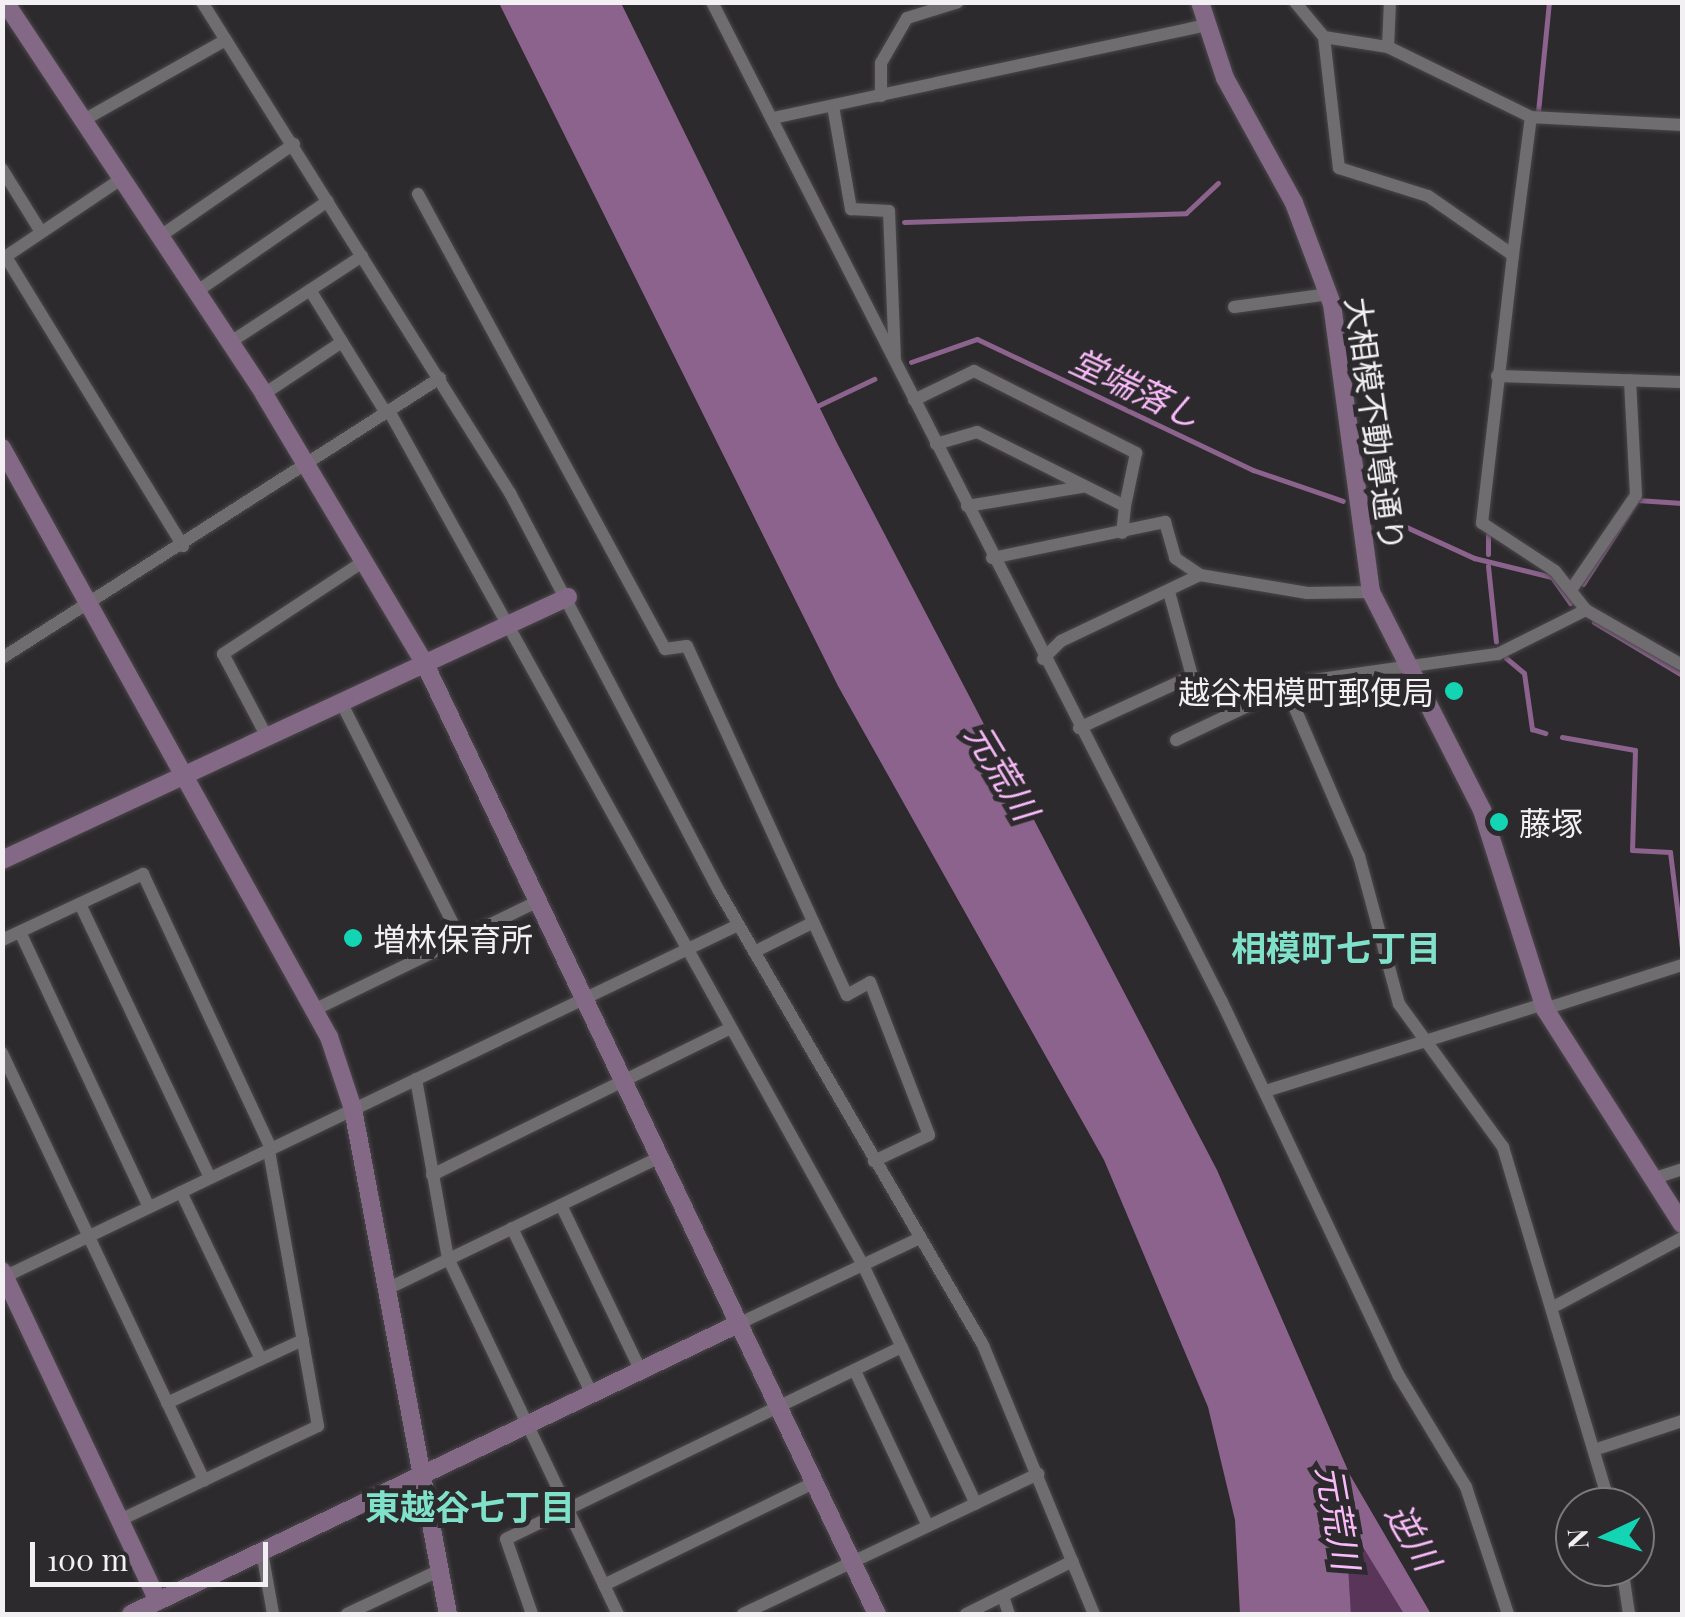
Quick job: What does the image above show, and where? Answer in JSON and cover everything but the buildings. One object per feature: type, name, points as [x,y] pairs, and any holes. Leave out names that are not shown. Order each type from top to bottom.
[{"type":"street","points":[[202,2],[440,378],[568,596],[738,925],[982,1345],[1094,1614]]},
{"type":"street","points":[[712,2],[895,359],[1034,642],[1266,1091],[1399,1376],[1466,1487],[1508,1614]]},
{"type":"street","points":[[881,96],[881,63],[908,18],[958,2]]},
{"type":"street","name":"大相模不動尊通り","points":[[1200,2],[1206,26],[1329,294],[1354,510],[1372,592],[1482,810],[1544,1006],[1682,1224]]},
{"type":"street","points":[[1295,2],[1324,38],[1339,168],[1428,196],[1513,256]]},
{"type":"street","points":[[1388,47],[1390,2]]},
{"type":"street","points":[[7,5],[264,394],[425,664],[877,1614]]},
{"type":"street","points":[[773,118],[1206,26]]},
{"type":"street","points":[[1324,38],[1388,47],[1531,117],[1682,124]]},
{"type":"street","points":[[82,121],[226,40]]},
{"type":"street","points":[[834,106],[852,210],[889,211],[895,359]]},
{"type":"street","points":[[1531,117],[1482,524],[1571,590],[1586,610],[1682,665]]},
{"type":"street","points":[[159,236],[294,144]]},
{"type":"street","points":[[2,169],[41,232]]},
{"type":"street","points":[[121,179],[4,258],[184,546]]},
{"type":"street","points":[[418,194],[664,649],[687,646],[848,995],[870,982],[929,1135],[874,1161]]},
{"type":"street","points":[[196,292],[328,202]]},
{"type":"street","points":[[229,342],[362,256]]},
{"type":"street","points":[[310,290],[514,624],[686,950],[863,1265],[976,1504]]},
{"type":"street","points":[[1234,308],[1329,294]]},
{"type":"street","points":[[264,394],[342,342]]},
{"type":"street","points":[[914,400],[974,371],[1136,453],[1122,534]]},
{"type":"street","points":[[1497,376],[1682,382]]},
{"type":"street","points":[[2,658],[184,546],[440,378]]},
{"type":"street","points":[[1571,590],[1636,495],[1630,380]]},
{"type":"street","points":[[936,444],[976,432],[1125,506]]},
{"type":"street","points":[[2,448],[316,1008],[354,1109],[448,1614]]},
{"type":"street","points":[[966,506],[1082,487]]},
{"type":"street","points":[[992,558],[1165,522],[1174,558],[1200,575],[1308,593],[1372,592]]},
{"type":"street","points":[[267,737],[223,654],[364,561]]},
{"type":"street","points":[[1034,642],[1060,641],[1200,575]]},
{"type":"street","points":[[1079,728],[1192,676],[1169,592]]},
{"type":"street","points":[[2,860],[568,596]]},
{"type":"street","points":[[1176,740],[1288,690],[1406,663],[1498,654],[1586,610]]},
{"type":"street","points":[[1043,659],[1060,641]]},
{"type":"street","points":[[1288,690],[1359,856],[1399,1004],[1409,1026],[1433,1040],[1503,1147],[1557,1306],[1600,1448],[1607,1487]]},
{"type":"street","points":[[341,702],[460,938]]},
{"type":"street","points":[[2,940],[143,874],[270,1149],[318,1426],[120,1520]]},
{"type":"street","points":[[316,1008],[538,901]]},
{"type":"street","points":[[80,904],[210,1178]]},
{"type":"street","points":[[754,952],[812,923]]},
{"type":"street","points":[[158,1602],[3,1275],[738,925]]},
{"type":"street","points":[[20,932],[148,1207]]},
{"type":"street","points":[[1266,1091],[1682,965]]},
{"type":"street","points":[[432,1174],[730,1029]]},
{"type":"street","points":[[2,1052],[204,1481]]},
{"type":"street","points":[[416,1079],[448,1258],[618,1614]]},
{"type":"street","points":[[386,1289],[660,1157]]},
{"type":"street","points":[[1652,1178],[1682,1168]]},
{"type":"street","points":[[180,1192],[261,1360]]},
{"type":"street","points":[[561,1206],[642,1371]]},
{"type":"street","points":[[512,1228],[592,1394]]},
{"type":"street","points":[[131,1614],[920,1238]]},
{"type":"street","points":[[1557,1306],[1682,1238]]},
{"type":"street","points":[[167,1403],[303,1340]]},
{"type":"street","points":[[532,1614],[506,1539],[902,1347]]},
{"type":"street","points":[[855,1372],[928,1526]]},
{"type":"street","points":[[1600,1448],[1682,1421]]},
{"type":"street","points":[[743,1614],[1038,1474]]},
{"type":"street","points":[[604,1585],[815,1482]]},
{"type":"street","points":[[262,1552],[273,1614]]},
{"type":"street","points":[[966,1614],[1073,1562]]},
{"type":"street","points":[[347,1614],[440,1570]]},
{"type":"street","points":[[1625,1587],[1628,1614]]},
{"type":"street","points":[[1003,1596],[1009,1614]]},
{"type":"shaded area","points":[[1355,1533],[1363,1540],[1404,1614],[1351,1614],[1347,1548]]},
{"type":"water","name":"元荒川","points":[[499,3],[621,3],[838,445],[1217,1170],[1350,1475],[1431,1614],[1404,1614],[1355,1534],[1347,1548],[1351,1614],[1240,1614],[1235,1520],[1208,1407],[1104,1160],[838,686]]},
{"type":"waterway","points":[[1538,112],[1549,2]]},
{"type":"waterway","points":[[904,222],[1186,213],[1218,183]]},
{"type":"waterway","name":"堂端落し","points":[[911,362],[977,339],[1253,470],[1343,501]]},
{"type":"waterway","name":"堂端落し","points":[[813,408],[874,379]]},
{"type":"waterway","points":[[1583,584],[1637,500],[1682,503]]},
{"type":"waterway","name":"堂端落し","points":[[1367,509],[1474,558],[1552,577],[1570,603]]},
{"type":"waterway","points":[[1488,534],[1488,554]]},
{"type":"waterway","points":[[1488,566],[1496,642]]},
{"type":"waterway","name":"堂端落し","points":[[1594,622],[1682,675]]},
{"type":"waterway","points":[[1506,658],[1524,673],[1532,729],[1545,733]]},
{"type":"waterway","points":[[1562,737],[1635,750],[1632,850],[1670,852],[1682,949]]},
{"type":"place","name":"越谷相模町郵便局","points":[[1454,691]]},
{"type":"place","name":"藤塚","points":[[1499,822]]},
{"type":"place","name":"増林保育所","points":[[353,938]]},
{"type":"district","name":"相模町七丁目","points":[[1336,947]]},
{"type":"district","name":"東越谷七丁目","points":[[470,1506]]},
{"type":"water label","name":"逆川","points":[[1414,1536]]}]
